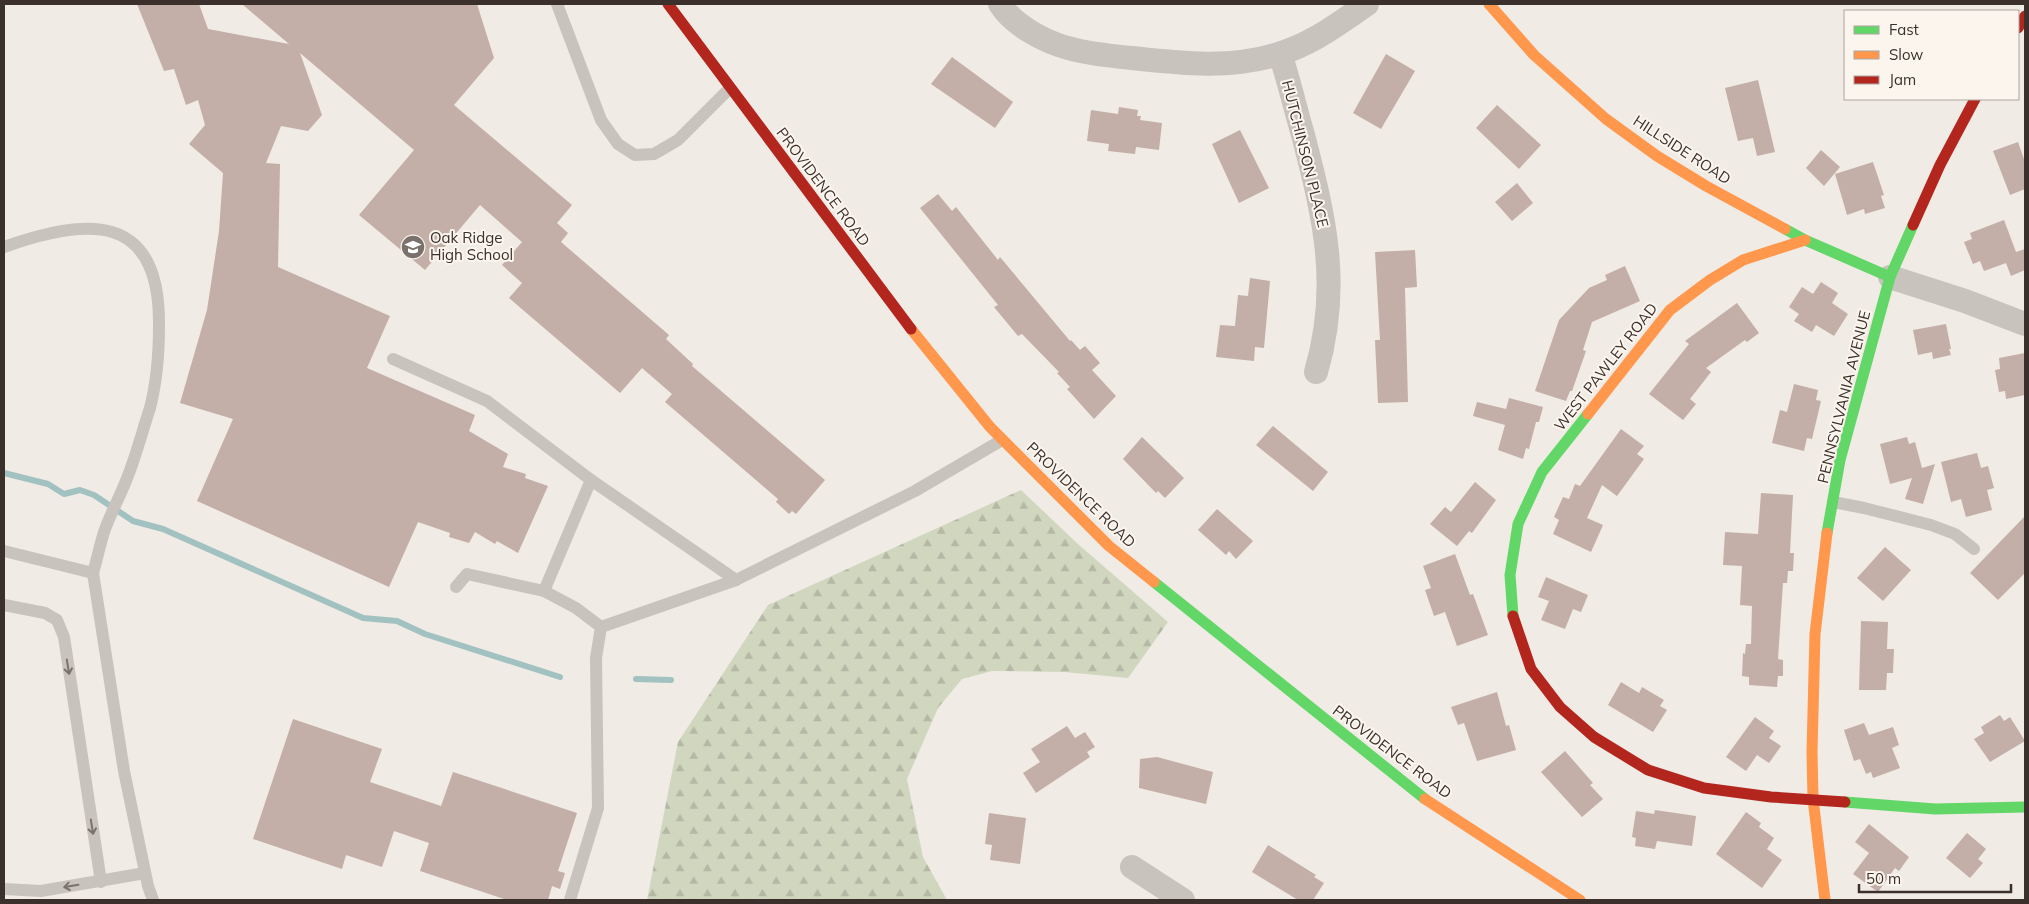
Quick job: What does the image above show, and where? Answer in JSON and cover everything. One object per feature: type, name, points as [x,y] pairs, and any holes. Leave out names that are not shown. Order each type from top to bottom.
[{"type":"street","name":"PROVIDENCE ROAD","points":[[668,4],[914,334],[1002,440],[1109,546],[1425,799],[1580,900]]},
{"type":"street","points":[[1000,4],[1022,28],[1067,48],[1160,61],[1214,64],[1254,60],[1280,54],[1316,40],[1368,4]]},
{"type":"street","name":"HILLSIDE ROAD","points":[[1489,4],[1534,55],[1606,119],[1657,156],[1706,186],[1805,240],[1890,277]]},
{"type":"street","name":"HUTCHINSON PLACE","points":[[1280,54],[1317,188],[1329,261],[1328,310],[1324,346],[1316,372]]},
{"type":"street","name":"PENNSYLVANIA AVENUE","points":[[1824,900],[1813,800],[1812,752],[1815,634],[1823,554],[1840,460],[1890,277],[1940,164],[1974,100]]},
{"type":"street","name":"WEST PAWLEY ROAD","points":[[1805,240],[1743,260],[1710,280],[1670,310],[1542,472],[1518,524],[1510,575],[1513,619],[1531,669],[1560,707],[1594,737],[1648,770],[1704,788],[1771,797],[1936,809],[2025,808]]},
{"type":"street","points":[[1890,277],[1965,300],[2025,324]]},
{"type":"street","points":[[1132,867],[1183,900]]},
{"type":"lane","points":[[557,4],[601,120],[618,144],[636,155],[654,154],[678,140],[730,88]]},
{"type":"lane","points":[[4,247],[38,235],[98,228],[120,234],[133,242],[144,255],[154,276],[159,301],[156,371],[150,405],[130,472],[104,531],[93,572],[124,771],[145,873],[153,900]]},
{"type":"lane","points":[[393,359],[487,401],[591,480],[736,580]]},
{"type":"lane","points":[[601,627],[736,580],[915,491],[1002,440]]},
{"type":"lane","points":[[544,591],[591,480]]},
{"type":"lane","points":[[1833,502],[1931,525],[1955,534],[1974,549]]},
{"type":"lane","points":[[4,551],[93,572]]},
{"type":"lane","points":[[456,587],[467,574],[544,591],[576,608],[601,627]]},
{"type":"lane","points":[[4,605],[45,613],[56,620],[64,638],[101,882]]},
{"type":"lane","points":[[570,900],[598,808],[596,658],[601,627]]},
{"type":"lane","points":[[4,889],[42,891],[145,873]]},
{"type":"green space","points":[[1021,490],[1079,545],[1168,622],[1128,678],[1065,672],[992,671],[962,679],[938,708],[907,779],[923,857],[947,900],[647,900],[678,742],[768,605]]},
{"type":"building","points":[[137,4],[199,4],[208,29],[289,44],[242,4],[477,4],[494,58],[454,105],[572,205],[557,223],[568,233],[561,242],[669,335],[666,339],[693,364],[692,366],[825,480],[796,514],[792,511],[789,514],[776,502],[778,499],[665,402],[672,394],[642,368],[620,393],[509,298],[522,283],[502,265],[522,242],[480,205],[425,270],[359,215],[414,150],[300,53],[322,115],[308,131],[281,126],[266,163],[280,164],[278,267],[390,316],[367,368],[475,415],[469,431],[508,454],[503,467],[526,474],[525,478],[548,486],[518,553],[497,541],[495,544],[475,532],[469,543],[449,537],[450,533],[418,522],[389,587],[197,501],[233,419],[180,403],[207,310],[219,231],[223,173],[189,144],[205,125],[198,100],[186,105],[174,69],[164,71]]},
{"type":"building","points":[[1386,54],[1415,71],[1381,129],[1353,113]]},
{"type":"building","points":[[952,57],[1013,102],[995,128],[931,84]]},
{"type":"building","points":[[1758,80],[1775,152],[1757,156],[1753,138],[1738,141],[1725,88]]},
{"type":"building","points":[[1497,105],[1541,145],[1519,169],[1476,128]]},
{"type":"building","points":[[1119,107],[1138,110],[1137,116],[1141,116],[1140,120],[1162,123],[1159,150],[1136,147],[1135,154],[1108,151],[1109,144],[1087,141],[1091,110],[1118,114]]},
{"type":"building","points":[[1240,130],[1269,188],[1239,203],[1212,144]]},
{"type":"building","points":[[2018,142],[2025,162],[2025,189],[2010,195],[1993,151]]},
{"type":"building","points":[[1821,150],[1840,167],[1824,186],[1806,168]]},
{"type":"building","points":[[1873,162],[1884,195],[1881,196],[1885,208],[1865,214],[1864,209],[1847,215],[1835,174]]},
{"type":"building","points":[[1517,183],[1533,203],[1512,221],[1495,202]]},
{"type":"building","points":[[938,194],[952,211],[956,207],[998,260],[1000,257],[1070,341],[1080,350],[1085,346],[1100,363],[1092,370],[1116,396],[1094,419],[1067,389],[1070,387],[1057,373],[1059,372],[1022,334],[1018,336],[994,307],[998,305],[920,208]]},
{"type":"building","points":[[2004,220],[2016,252],[2025,249],[2025,270],[2011,276],[2006,263],[1984,271],[1980,261],[1973,264],[1964,242],[1972,239],[1970,233]]},
{"type":"building","points":[[1415,250],[1417,287],[1405,288],[1408,402],[1378,403],[1375,340],[1380,340],[1375,252]]},
{"type":"building","points":[[1625,266],[1640,301],[1592,322],[1583,350],[1586,351],[1572,391],[1570,391],[1566,401],[1535,391],[1559,320],[1589,288],[1607,280],[1605,275]]},
{"type":"building","points":[[1250,278],[1270,281],[1264,348],[1255,347],[1254,361],[1216,357],[1220,325],[1235,326],[1238,295],[1248,296]]},
{"type":"building","points":[[1821,282],[1838,293],[1832,303],[1848,314],[1834,336],[1816,325],[1812,332],[1794,321],[1799,314],[1789,307],[1802,287],[1813,294]]},
{"type":"building","points":[[1737,303],[1759,333],[1747,342],[1745,340],[1706,368],[1711,372],[1690,399],[1696,404],[1683,420],[1649,394],[1689,344],[1685,341]]},
{"type":"building","points":[[1946,324],[1951,355],[1933,359],[1932,352],[1918,355],[1913,330]]},
{"type":"building","points":[[2025,353],[2025,395],[2006,399],[2005,391],[1999,392],[1995,370],[2000,369],[1999,358]]},
{"type":"building","points":[[1794,384],[1818,390],[1816,400],[1821,401],[1812,439],[1807,438],[1804,451],[1772,443],[1780,410],[1787,412]]},
{"type":"building","points":[[1509,398],[1543,407],[1539,422],[1536,422],[1529,449],[1526,448],[1523,459],[1498,450],[1505,425],[1473,416],[1477,402],[1506,409]]},
{"type":"building","points":[[1273,426],[1328,472],[1313,491],[1256,445]]},
{"type":"building","points":[[1621,429],[1644,446],[1637,454],[1644,459],[1617,496],[1602,485],[1587,518],[1603,525],[1591,552],[1553,534],[1559,520],[1554,517],[1563,497],[1569,499],[1575,484],[1580,486]]},
{"type":"building","points":[[1142,437],[1184,478],[1165,498],[1158,491],[1156,493],[1123,459]]},
{"type":"building","points":[[1907,437],[1909,444],[1915,442],[1922,468],[1935,464],[1923,504],[1905,499],[1912,478],[1890,484],[1880,444]]},
{"type":"building","points":[[1977,453],[1981,468],[1988,466],[1994,488],[1987,490],[1992,510],[1966,517],[1961,499],[1951,502],[1941,462]]},
{"type":"building","points":[[1475,482],[1496,500],[1472,533],[1469,531],[1457,546],[1430,524],[1445,507],[1451,512]]},
{"type":"building","points":[[1761,493],[1793,495],[1790,553],[1794,553],[1793,571],[1788,571],[1787,583],[1783,583],[1778,659],[1783,660],[1783,676],[1778,676],[1777,687],[1749,685],[1749,677],[1742,676],[1743,653],[1745,654],[1746,644],[1751,644],[1752,606],[1740,605],[1742,566],[1723,565],[1725,532],[1758,534]]},
{"type":"building","points":[[1217,509],[1253,541],[1236,559],[1229,551],[1226,555],[1198,530]]},
{"type":"building","points":[[2025,516],[2025,573],[1998,600],[1970,573]]},
{"type":"building","points":[[1885,547],[1911,570],[1883,601],[1857,578]]},
{"type":"building","points":[[1455,554],[1470,595],[1473,594],[1488,635],[1457,646],[1445,612],[1434,616],[1425,590],[1431,588],[1423,566]]},
{"type":"building","points":[[1546,577],[1588,595],[1581,612],[1573,609],[1565,629],[1541,620],[1549,601],[1538,597]]},
{"type":"building","points":[[1861,621],[1888,622],[1887,649],[1894,649],[1893,673],[1887,673],[1886,690],[1859,690]]},
{"type":"building","points":[[1621,682],[1639,693],[1642,687],[1664,700],[1660,706],[1667,710],[1653,732],[1608,705]]},
{"type":"building","points":[[1497,692],[1506,726],[1509,725],[1516,750],[1477,761],[1464,723],[1458,725],[1451,707]]},
{"type":"building","points":[[2000,715],[2004,721],[2010,717],[2025,741],[1990,762],[1974,739],[1984,733],[1981,727]]},
{"type":"building","points":[[1755,717],[1774,731],[1769,738],[1781,746],[1769,763],[1757,755],[1746,771],[1726,757]]},
{"type":"building","points":[[293,719],[382,749],[370,782],[441,806],[453,772],[577,813],[558,871],[565,873],[560,889],[552,886],[548,900],[507,900],[420,871],[429,843],[394,831],[382,867],[346,855],[342,869],[253,839]]},
{"type":"building","points":[[1864,723],[1869,735],[1893,727],[1899,745],[1892,748],[1900,768],[1873,778],[1871,772],[1866,774],[1860,759],[1854,761],[1844,730]]},
{"type":"building","points":[[1067,726],[1075,738],[1085,732],[1095,747],[1087,752],[1090,757],[1036,793],[1023,773],[1040,762],[1031,749]]},
{"type":"building","points":[[1565,751],[1593,783],[1590,785],[1603,799],[1582,817],[1541,772]]},
{"type":"building","points":[[1157,757],[1213,772],[1206,804],[1139,788],[1140,759]]},
{"type":"building","points":[[1655,810],[1696,816],[1692,846],[1657,841],[1655,849],[1635,846],[1636,838],[1632,837],[1636,811],[1654,814]]},
{"type":"building","points":[[1746,812],[1761,823],[1759,827],[1774,838],[1767,849],[1782,860],[1762,888],[1716,854]]},
{"type":"building","points":[[989,813],[1026,818],[1020,864],[990,860],[992,845],[985,844]]},
{"type":"building","points":[[1869,824],[1909,857],[1899,871],[1895,868],[1878,892],[1853,874],[1869,853],[1855,842]]},
{"type":"building","points":[[1967,833],[1986,849],[1978,859],[1983,863],[1970,878],[1946,858]]},
{"type":"building","points":[[1268,845],[1316,875],[1314,877],[1324,883],[1313,900],[1298,900],[1252,872]]},
{"type":"waterway","points":[[4,473],[48,484],[64,494],[80,490],[94,495],[133,521],[163,529],[363,618],[397,621],[425,634],[560,677]]},
{"type":"waterway","points":[[636,679],[671,680]]},
{"type":"traffic: fast","points":[[1827,533],[1840,460],[1890,277],[1913,225]]},
{"type":"traffic: fast","points":[[1785,229],[1805,240],[1890,277]]},
{"type":"traffic: fast","points":[[1513,616],[1510,575],[1518,524],[1542,472],[1588,414]]},
{"type":"traffic: fast","points":[[1154,582],[1425,799]]},
{"type":"traffic: fast","points":[[1845,802],[1935,809],[2025,807]]},
{"type":"traffic: slow","points":[[1489,4],[1534,55],[1606,119],[1657,156],[1706,186],[1785,229]]},
{"type":"traffic: slow","points":[[1588,414],[1670,310],[1710,280],[1743,260],[1805,240]]},
{"type":"traffic: slow","points":[[911,329],[990,427],[1109,546],[1154,582]]},
{"type":"traffic: slow","points":[[1825,900],[1813,799],[1812,752],[1815,634],[1827,533]]},
{"type":"traffic: slow","points":[[1425,799],[1580,900]]},
{"type":"traffic: jam","points":[[668,4],[911,329]]},
{"type":"traffic: jam","points":[[2019,26],[2025,16]]},
{"type":"traffic: jam","points":[[1913,225],[1940,165],[1974,100]]},
{"type":"traffic: jam","points":[[1513,616],[1531,669],[1560,707],[1594,737],[1648,770],[1704,788],[1771,797],[1845,802]]},
{"type":"place","name":"Oak Ridge High School","points":[[413,247]]}]
